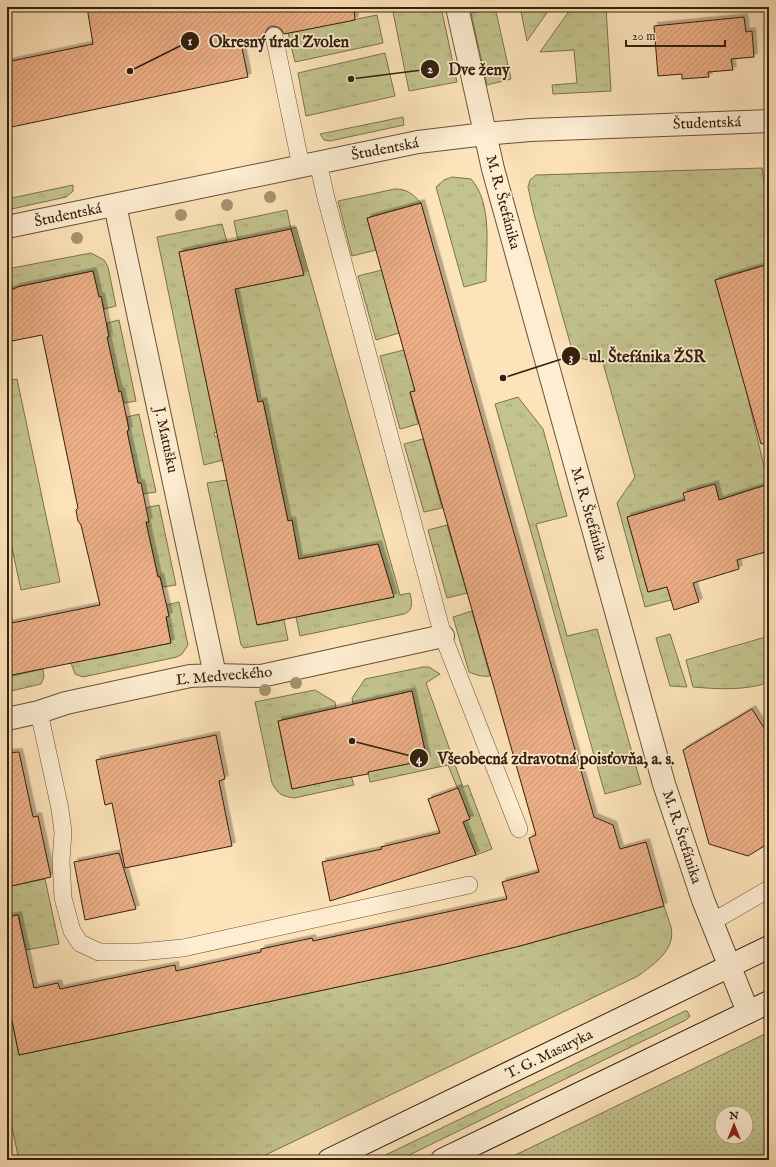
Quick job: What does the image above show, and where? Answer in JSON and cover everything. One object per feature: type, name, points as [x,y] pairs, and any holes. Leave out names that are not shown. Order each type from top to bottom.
[{"type":"street","name":"M. R. Štefánika","points":[[458,7],[493,169],[664,784],[703,900],[748,1012]]},
{"type":"street","name":"Študentská","points":[[7,227],[418,142],[485,134],[538,130],[769,121]]},
{"type":"street","name":"J. Matušku","points":[[115,205],[215,675]]},
{"type":"street","name":"Ľ. Medveckého","points":[[7,719],[39,712],[66,703],[190,676],[261,676],[443,636]]},
{"type":"street","name":"T. G. Masaryka","points":[[329,1160],[769,947]]},
{"type":"street","points":[[442,1160],[769,1002]]},
{"type":"lane","points":[[274,36],[310,164],[326,198],[443,636],[519,829]]},
{"type":"lane","points":[[39,712],[60,809],[62,832],[62,898],[72,931],[80,943],[99,952],[140,952],[183,948],[469,885]]},
{"type":"lane","points":[[712,922],[769,888]]},
{"type":"green space","points":[[392,7],[408,7],[409,9],[417,7],[441,7],[457,82],[409,91]]},
{"type":"green space","points":[[495,7],[511,79],[487,85],[471,13]]},
{"type":"green space","points":[[520,7],[551,7],[527,41]]},
{"type":"green space","points":[[572,7],[606,7],[611,91],[553,94],[552,85],[577,83],[574,50],[540,52]]},
{"type":"green space","points":[[377,15],[383,43],[295,62],[288,33]]},
{"type":"green space","points":[[385,53],[395,96],[306,116],[298,73]]},
{"type":"green space","points":[[403,117],[404,125],[330,141],[324,140],[320,134]]},
{"type":"green space","points":[[762,168],[769,217],[769,264],[715,280],[746,389],[768,484],[719,500],[715,484],[684,493],[685,500],[627,517],[648,592],[667,587],[671,600],[645,607],[617,503],[635,477],[603,363],[574,357],[534,214],[528,187],[530,180],[536,175]]},
{"type":"green space","points":[[452,177],[471,179],[478,189],[483,201],[487,227],[486,281],[464,287],[436,187],[444,180]]},
{"type":"green space","points":[[73,185],[73,191],[66,197],[7,210],[7,199]]},
{"type":"green space","points":[[395,189],[410,193],[421,203],[367,218],[376,250],[352,256],[338,201]]},
{"type":"green space","points":[[287,210],[291,229],[296,227],[400,595],[410,593],[412,603],[411,608],[404,614],[300,636],[296,617],[394,597],[378,544],[299,559],[292,520],[288,521],[263,401],[258,402],[235,289],[303,275],[238,240],[234,221]]},
{"type":"green space","points":[[222,224],[227,242],[179,252],[217,432],[214,433],[215,437],[218,436],[223,460],[204,465],[157,237]]},
{"type":"green space","points":[[91,253],[104,260],[108,267],[116,306],[104,309],[101,297],[99,297],[93,271],[7,290],[7,269]]},
{"type":"green space","points":[[382,270],[399,333],[376,340],[358,276]]},
{"type":"green space","points":[[119,320],[136,401],[124,403],[121,392],[119,392],[107,337],[109,336],[107,323]]},
{"type":"green space","points":[[404,350],[415,391],[410,393],[418,424],[400,429],[380,356]]},
{"type":"green space","points":[[17,379],[60,582],[21,590],[7,525],[7,381]]},
{"type":"green space","points":[[518,397],[543,429],[567,516],[536,524],[567,636],[597,629],[641,784],[605,794],[495,404]]},
{"type":"green space","points":[[139,414],[156,492],[143,494],[140,483],[138,483],[127,431],[129,430],[127,417]]},
{"type":"green space","points":[[423,439],[442,508],[424,512],[404,444]]},
{"type":"green space","points":[[227,480],[258,625],[284,620],[288,640],[244,648],[241,645],[207,483]]},
{"type":"green space","points":[[159,505],[176,585],[163,587],[160,577],[158,577],[146,522],[148,522],[145,508]]},
{"type":"green space","points":[[447,525],[467,593],[447,598],[428,530]]},
{"type":"green space","points":[[179,602],[188,645],[182,654],[177,657],[83,677],[75,674],[71,663],[171,643],[166,617],[169,616],[166,605]]},
{"type":"green space","points":[[472,611],[490,676],[479,676],[469,672],[453,617]]},
{"type":"green space","points":[[670,634],[687,687],[670,686],[656,638]]},
{"type":"green space","points":[[769,636],[769,682],[741,688],[721,689],[693,687],[686,660]]},
{"type":"green space","points":[[429,667],[440,674],[426,683],[463,787],[468,785],[492,849],[476,855],[463,822],[470,819],[448,765],[370,782],[368,772],[427,760],[412,691],[353,704],[352,698],[365,679]]},
{"type":"green space","points":[[43,669],[44,677],[41,684],[7,692],[7,677]]},
{"type":"green space","points":[[315,690],[335,702],[336,708],[278,721],[292,789],[351,776],[354,785],[294,798],[280,794],[272,783],[255,702]]},
{"type":"green space","points":[[45,879],[59,944],[26,950],[19,917],[7,919],[7,887]]},
{"type":"green space","points":[[664,906],[671,927],[672,935],[670,943],[662,956],[651,967],[638,976],[255,1160],[19,1160],[7,1105],[7,996],[19,1055],[520,946]]},
{"type":"green space","points":[[687,1011],[690,1016],[686,1020],[399,1160],[375,1160]]},
{"type":"green space","points":[[769,1032],[769,1160],[505,1160]]},
{"type":"building","points":[[87,7],[354,7],[355,20],[284,34],[281,29],[277,27],[272,26],[268,28],[264,38],[241,43],[248,77],[7,128],[7,62],[93,44]]},
{"type":"building","points":[[744,17],[746,32],[752,31],[754,57],[731,59],[733,70],[708,72],[709,77],[682,79],[682,74],[658,76],[654,26]]},
{"type":"building","points":[[421,203],[594,817],[613,825],[620,849],[646,842],[664,906],[520,946],[441,965],[19,1055],[7,996],[7,917],[18,915],[34,988],[58,983],[60,989],[175,965],[176,971],[261,952],[261,949],[312,938],[313,941],[507,899],[502,882],[539,872],[529,838],[536,835],[410,392],[415,391],[367,218]]},
{"type":"building","points":[[291,229],[304,275],[235,289],[258,402],[263,401],[288,521],[292,520],[299,559],[378,544],[394,597],[257,625],[179,252]]},
{"type":"building","points":[[769,264],[769,443],[761,444],[715,280]]},
{"type":"building","points":[[93,271],[99,297],[101,296],[109,337],[107,337],[119,392],[121,391],[129,430],[127,431],[138,483],[141,483],[149,522],[146,522],[158,577],[160,577],[169,616],[166,617],[171,643],[7,676],[7,624],[100,605],[81,525],[78,521],[76,510],[78,508],[42,335],[7,342],[7,290]]},
{"type":"building","points":[[715,484],[719,500],[769,484],[769,551],[737,560],[739,569],[693,583],[699,602],[674,610],[667,587],[648,592],[627,517],[685,500],[683,493]]},
{"type":"building","points":[[412,691],[427,760],[368,772],[368,774],[292,789],[278,721]]},
{"type":"building","points":[[752,709],[769,736],[769,843],[748,856],[709,844],[683,750]]},
{"type":"building","points":[[216,735],[225,779],[219,781],[232,846],[125,868],[112,803],[105,805],[96,760]]},
{"type":"building","points":[[19,752],[33,817],[38,816],[51,877],[7,887],[7,753]]},
{"type":"building","points":[[458,788],[470,819],[463,822],[476,855],[330,901],[322,862],[382,849],[381,847],[440,833],[428,799]]},
{"type":"building","points":[[119,853],[136,909],[85,920],[74,862]]},
{"type":"place","name":"Okresný úrad Zvolen","points":[[130,71]]},
{"type":"place","name":"Dve ženy","points":[[351,79]]},
{"type":"place","name":"ul. Štefánika ŽSR","points":[[503,378]]},
{"type":"place","name":"Všeobecná zdravotná poisťovňa, a. s.","points":[[352,741]]}]
